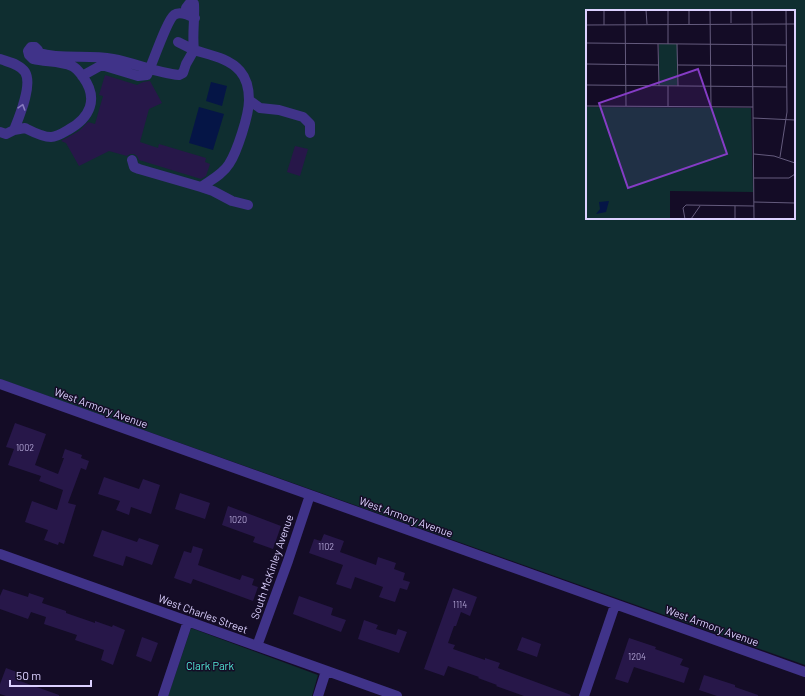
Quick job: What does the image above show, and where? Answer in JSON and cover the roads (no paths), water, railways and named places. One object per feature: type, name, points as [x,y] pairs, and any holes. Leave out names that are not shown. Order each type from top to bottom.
[{"type":"street","points":[[0,132],[6,134],[14,130],[25,128],[46,137],[53,137],[80,123],[87,116],[91,98],[90,90],[82,76],[74,67],[36,56],[90,56],[113,59],[150,68],[179,75],[183,73],[194,50],[190,16],[175,14],[173,16],[166,28],[150,68],[147,76],[138,76],[105,66],[100,66],[82,76]]},
{"type":"street","points":[[178,42],[194,50],[228,61],[241,72],[247,84],[249,100],[247,112],[235,153],[229,165],[201,187]]},
{"type":"street","points":[[0,60],[15,64],[25,71],[28,80],[22,108],[14,130]]},
{"type":"street","points":[[249,100],[260,108],[279,110],[303,117],[310,124],[310,132]]},
{"type":"street","points":[[132,160],[134,167],[139,169],[201,187],[213,191],[232,201],[248,205]]},
{"type":"street","name":"West Armory Avenue","points":[[0,385],[805,672]]},
{"type":"street","name":"South McKinley Avenue","points":[[257,646],[310,495]]},
{"type":"street","name":"West Charles Street","points":[[0,554],[397,696]]},
{"type":"street","points":[[584,696],[614,605]]},
{"type":"street","points":[[162,696],[188,621]]},
{"type":"street","points":[[318,696],[326,670]]},
{"type":"park label","name":"Clark Park","points":[[210,666]]}]
